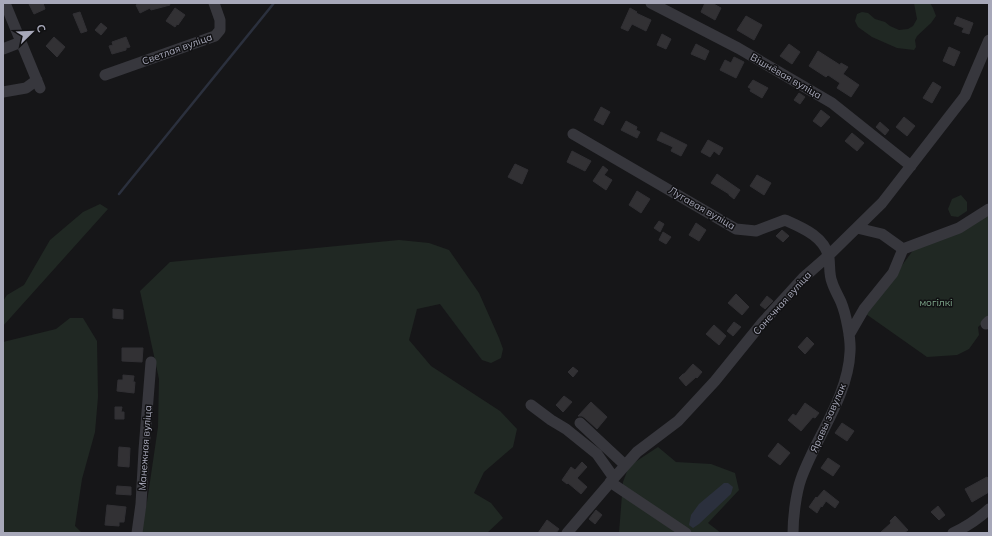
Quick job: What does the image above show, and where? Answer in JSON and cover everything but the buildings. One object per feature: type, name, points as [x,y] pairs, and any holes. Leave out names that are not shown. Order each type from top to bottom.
[{"type":"street","points":[[3,92],[26,88],[38,84],[4,3]]},
{"type":"street","name":"Светлая вуліца","points":[[105,75],[215,36],[220,30],[220,20],[214,3]]},
{"type":"street","name":"Вішнёвая вуліца","points":[[651,3],[738,48],[832,103],[911,166]]},
{"type":"street","name":"Сонечная вуліца","points":[[568,533],[637,452],[678,421],[715,381],[762,323],[803,278],[828,256],[882,203],[965,96],[989,40]]},
{"type":"street","points":[[3,49],[21,42]]},
{"type":"street","name":"Лугавая вуліца","points":[[573,134],[736,229],[756,231],[785,220],[805,229],[821,242],[828,256]]},
{"type":"street","points":[[849,335],[864,309],[893,273],[903,248],[960,228],[989,210]]},
{"type":"street","points":[[857,228],[882,234],[903,248]]},
{"type":"street","name":"Яравы завулак","points":[[793,533],[794,516],[800,480],[841,392],[847,374],[850,352],[849,335],[841,303],[832,282],[828,256]]},
{"type":"street","name":"Манежная вуліца","points":[[137,533],[141,504],[152,362]]},
{"type":"street","points":[[531,406],[566,429],[597,454],[612,480],[686,533]]},
{"type":"street","points":[[580,423],[625,465]]},
{"type":"street","points":[[953,533],[982,516],[989,509]]},
{"type":"green space","points":[[914,3],[930,3],[936,16],[917,36],[915,40],[916,47],[914,50],[897,48],[872,37],[858,27],[855,21],[857,14],[862,12],[868,13],[875,19],[885,22],[899,30],[908,29],[913,26],[917,19]]},
{"type":"green space","points":[[961,195],[967,202],[967,211],[958,217],[951,216],[948,209],[952,199]]},
{"type":"green space","points":[[100,204],[108,209],[3,326],[3,301],[7,295],[24,285],[50,240],[83,212]]},
{"type":"green space","name":"могілкі","points":[[989,214],[989,317],[978,327],[979,335],[969,349],[957,355],[927,357],[866,314],[914,249]]},
{"type":"green space","points":[[399,240],[429,243],[449,250],[479,293],[499,338],[503,349],[501,358],[491,363],[482,360],[440,304],[417,309],[409,340],[431,366],[500,411],[517,429],[513,447],[484,472],[474,493],[491,503],[503,518],[487,533],[140,533],[147,502],[158,427],[159,379],[140,291],[170,262]]},
{"type":"green space","points":[[70,318],[83,318],[97,341],[98,397],[95,432],[82,479],[75,526],[82,533],[3,533],[3,342],[56,329]]},
{"type":"green space","points":[[658,447],[676,462],[711,464],[735,473],[739,490],[708,523],[721,533],[619,533],[623,482],[629,466]]},
{"type":"water","points":[[724,483],[728,483],[733,487],[731,494],[699,524],[693,528],[689,525],[691,515],[699,504]]},
{"type":"waterway","points":[[119,194],[274,3]]}]
